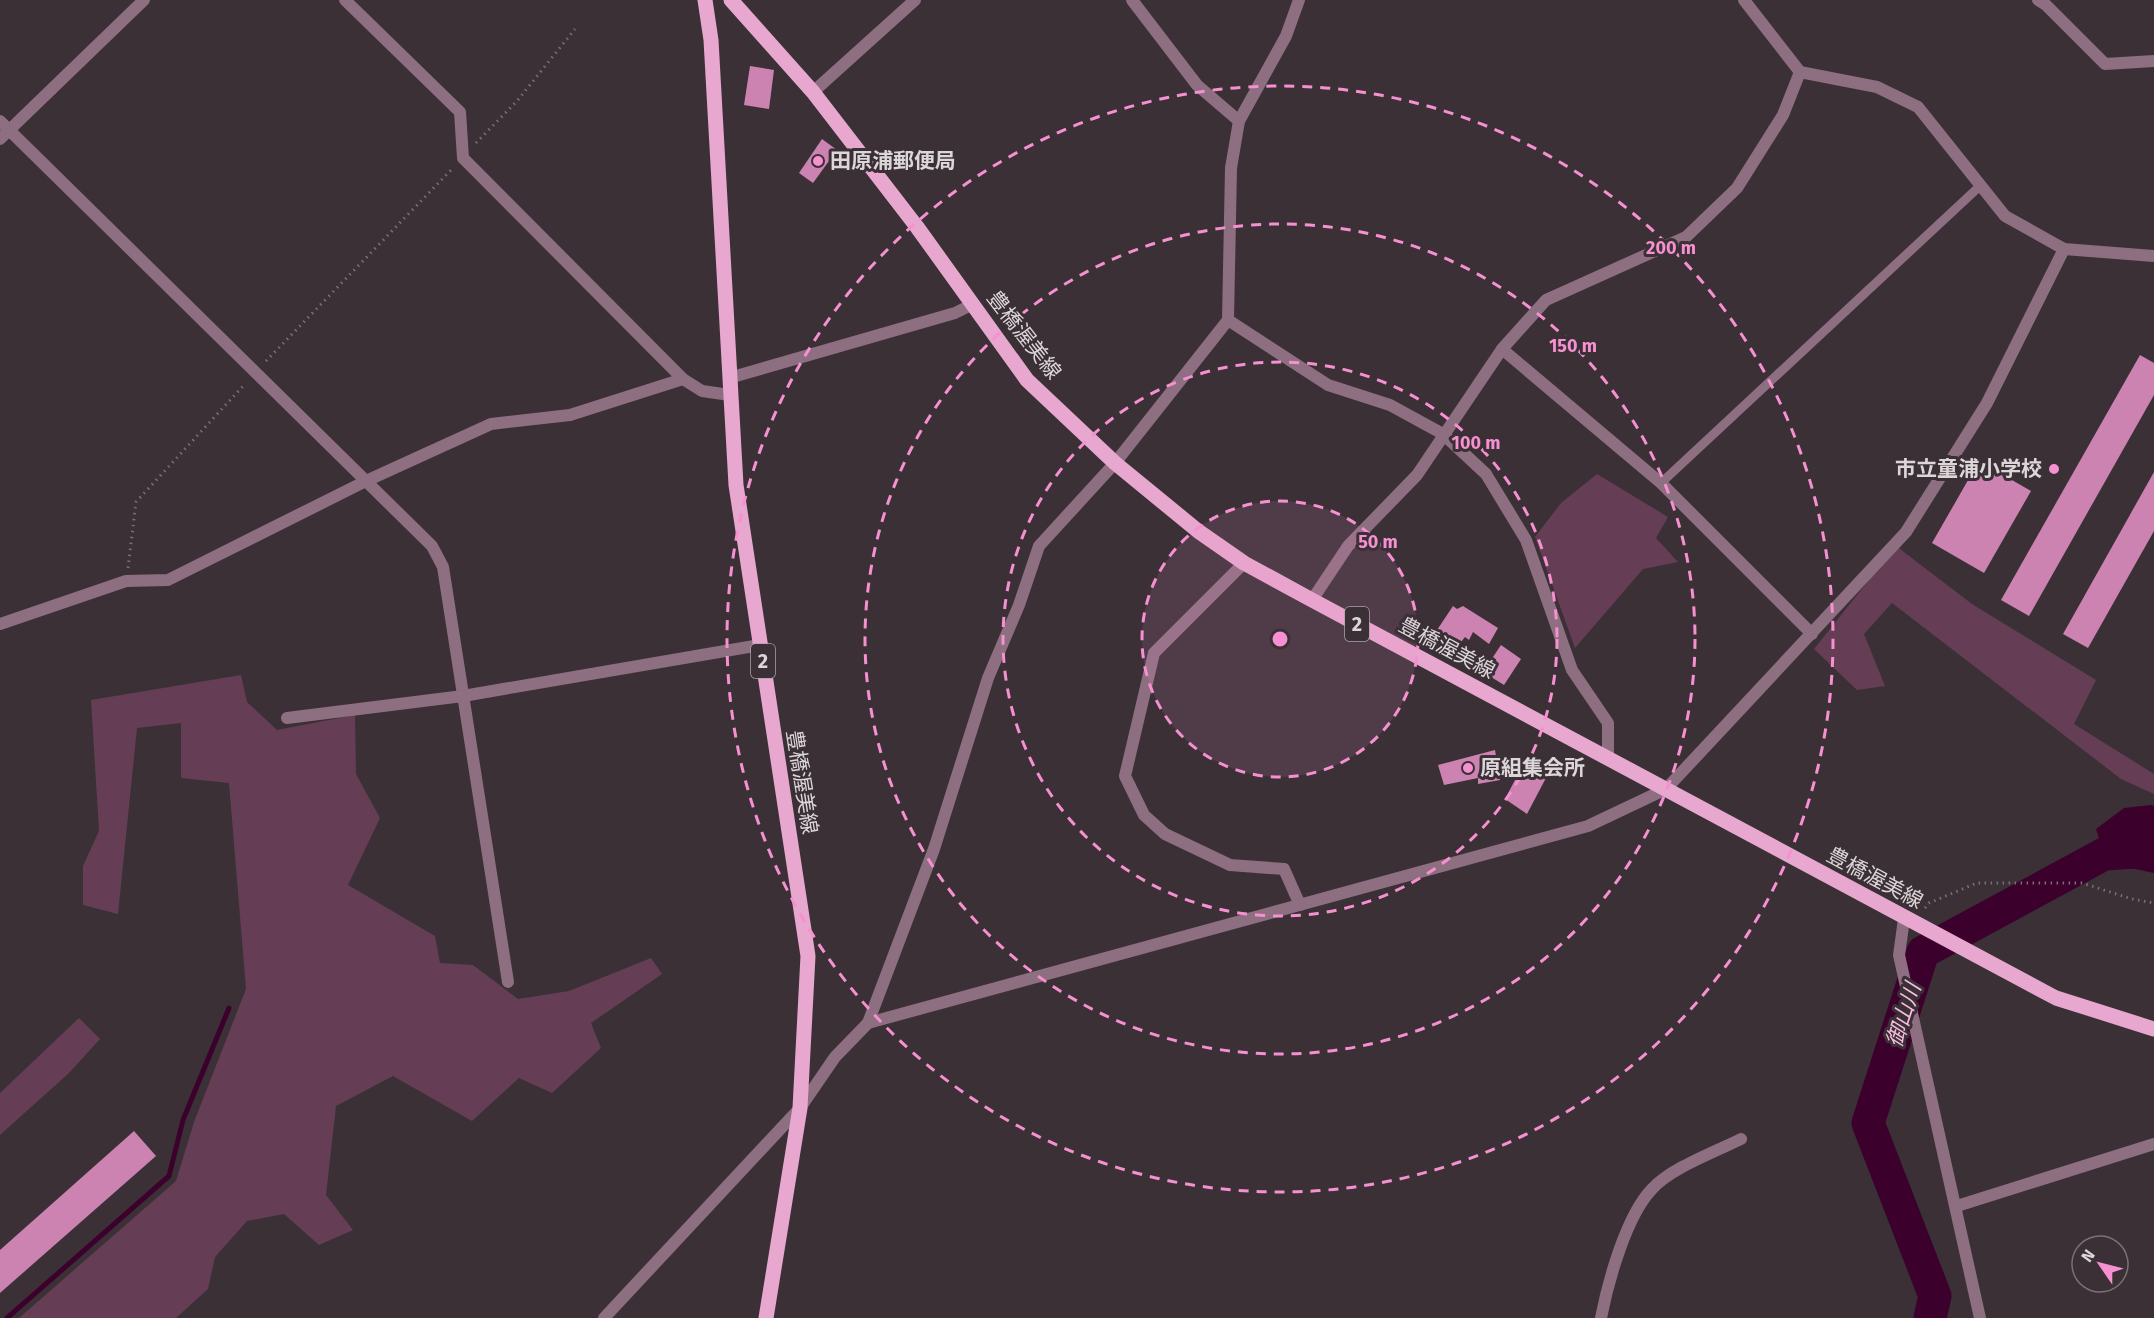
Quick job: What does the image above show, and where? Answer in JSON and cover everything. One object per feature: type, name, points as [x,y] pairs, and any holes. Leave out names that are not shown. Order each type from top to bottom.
[{"type":"main road","name":"豊橋渥美線","points":[[705,0],[711,40],[736,485],[807,956],[800,1108],[766,1318]]},
{"type":"main road","name":"豊橋渥美線","points":[[731,0],[813,92],[973,304],[1027,380],[1115,463],[1198,531],[1244,563],[2056,998],[2154,1029]]},
{"type":"street","points":[[5,135],[144,0]]},
{"type":"street","points":[[345,0],[460,112],[463,158],[683,379],[702,391],[730,395]]},
{"type":"street","points":[[813,92],[915,0]]},
{"type":"street","points":[[1132,0],[1197,85],[1239,121]]},
{"type":"street","points":[[603,1318],[800,1108],[835,1057],[868,1023],[934,849],[988,678],[1019,605],[1039,546],[1115,463],[1228,320],[1231,168],[1239,121],[1286,36],[1299,0]]},
{"type":"street","points":[[1744,0],[1800,72],[1877,87],[1917,107],[2005,216],[2064,249],[2154,256]]},
{"type":"street","points":[[2038,0],[2046,5],[2105,64],[2154,61]]},
{"type":"street","points":[[1312,600],[1348,546],[1418,475],[1443,434],[1502,349],[1546,300],[1686,237],[1737,188],[1783,115],[1800,72]]},
{"type":"street","points":[[0,121],[5,135],[256,371],[432,546],[443,567],[508,982]]},
{"type":"street","points":[[868,1023],[1588,826],[1666,789],[1906,532],[1987,403],[2064,249]]},
{"type":"street","points":[[729,378],[955,313],[973,304]]},
{"type":"street","points":[[1228,320],[1328,385],[1390,405],[1443,434],[1486,474],[1526,540],[1572,670],[1608,723],[1608,757]]},
{"type":"street","points":[[1502,349],[1661,483],[1812,634]]},
{"type":"street","points":[[0,624],[126,581],[168,580],[366,481],[491,424],[570,415],[683,379]]},
{"type":"street","points":[[1244,563],[1154,653],[1125,776],[1144,815],[1165,834],[1230,865],[1284,869],[1300,905]]},
{"type":"street","points":[[287,718],[463,696],[760,645]]},
{"type":"street","points":[[1909,921],[1899,955],[1957,1206],[1980,1318]]},
{"type":"street","points":[[1601,1318],[1612,1268],[1633,1222],[1652,1189],[1672,1174],[1741,1139]]},
{"type":"street","points":[[1957,1206],[2154,1144]]},
{"type":"lane","points":[[1661,483],[1982,185]]},
{"type":"path","points":[[126,581],[136,501],[256,371],[517,101],[575,29]]},
{"type":"path","points":[[1909,921],[1929,903],[1977,884],[2082,883],[2132,899],[2154,903]]},
{"type":"shaded area","points":[[1597,474],[1668,517],[1656,538],[1678,562],[1643,569],[1575,648],[1535,537],[1561,503]]},
{"type":"shaded area","points":[[1896,546],[1972,604],[2096,680],[2074,724],[2154,774],[2154,794],[2121,779],[1892,603],[1864,634],[1885,686],[1857,690],[1814,649]]},
{"type":"shaded area","points":[[241,675],[247,702],[277,730],[355,715],[356,774],[380,818],[348,885],[435,936],[440,963],[473,965],[518,999],[569,991],[651,958],[662,974],[591,1023],[601,1048],[552,1093],[519,1078],[472,1121],[393,1076],[336,1106],[326,1195],[353,1230],[319,1245],[284,1214],[247,1221],[215,1257],[208,1289],[176,1318],[19,1318],[176,1181],[194,1122],[246,989],[229,783],[181,778],[181,723],[137,728],[118,914],[83,905],[83,866],[99,831],[91,700]]},
{"type":"shaded area","points":[[2154,806],[2154,873],[2126,867],[2104,854],[2096,829],[2124,808]]},
{"type":"shaded area","points":[[79,1018],[100,1039],[69,1073],[0,1135],[0,1093]]},
{"type":"building","points":[[750,66],[774,70],[769,109],[744,105]]},
{"type":"building","name":"田原浦郵便局","points":[[822,139],[837,150],[813,183],[799,173]]},
{"type":"building","points":[[2140,355],[2154,363],[2154,395],[2029,616],[2001,600]]},
{"type":"building","points":[[1979,461],[2031,491],[1984,573],[1932,543]]},
{"type":"building","points":[[2154,472],[2154,531],[2088,648],[2063,634]]},
{"type":"building","points":[[1453,606],[1457,609],[1463,606],[1498,628],[1489,644],[1473,632],[1469,640],[1465,637],[1447,660],[1424,643],[1435,633]]},
{"type":"building","points":[[1501,645],[1521,659],[1504,685],[1483,672]]},
{"type":"building","name":"原組集会所","points":[[1495,750],[1500,780],[1478,784],[1478,778],[1444,785],[1438,765]]},
{"type":"building","points":[[1524,763],[1547,776],[1527,814],[1505,799]]},
{"type":"building","points":[[134,1131],[156,1156],[0,1293],[0,1250]]},
{"type":"waterway","name":"御山川","points":[[1930,1318],[1935,1296],[1868,1123],[1923,952],[2104,854],[2154,851]]},
{"type":"waterway","points":[[7,1318],[169,1176],[183,1120],[229,1008]]},
{"type":"place","name":"田原浦郵便局","points":[[818,161]]},
{"type":"place","name":"市立童浦小学校","points":[[2054,469]]},
{"type":"place","name":"原組集会所","points":[[1468,768]]}]
